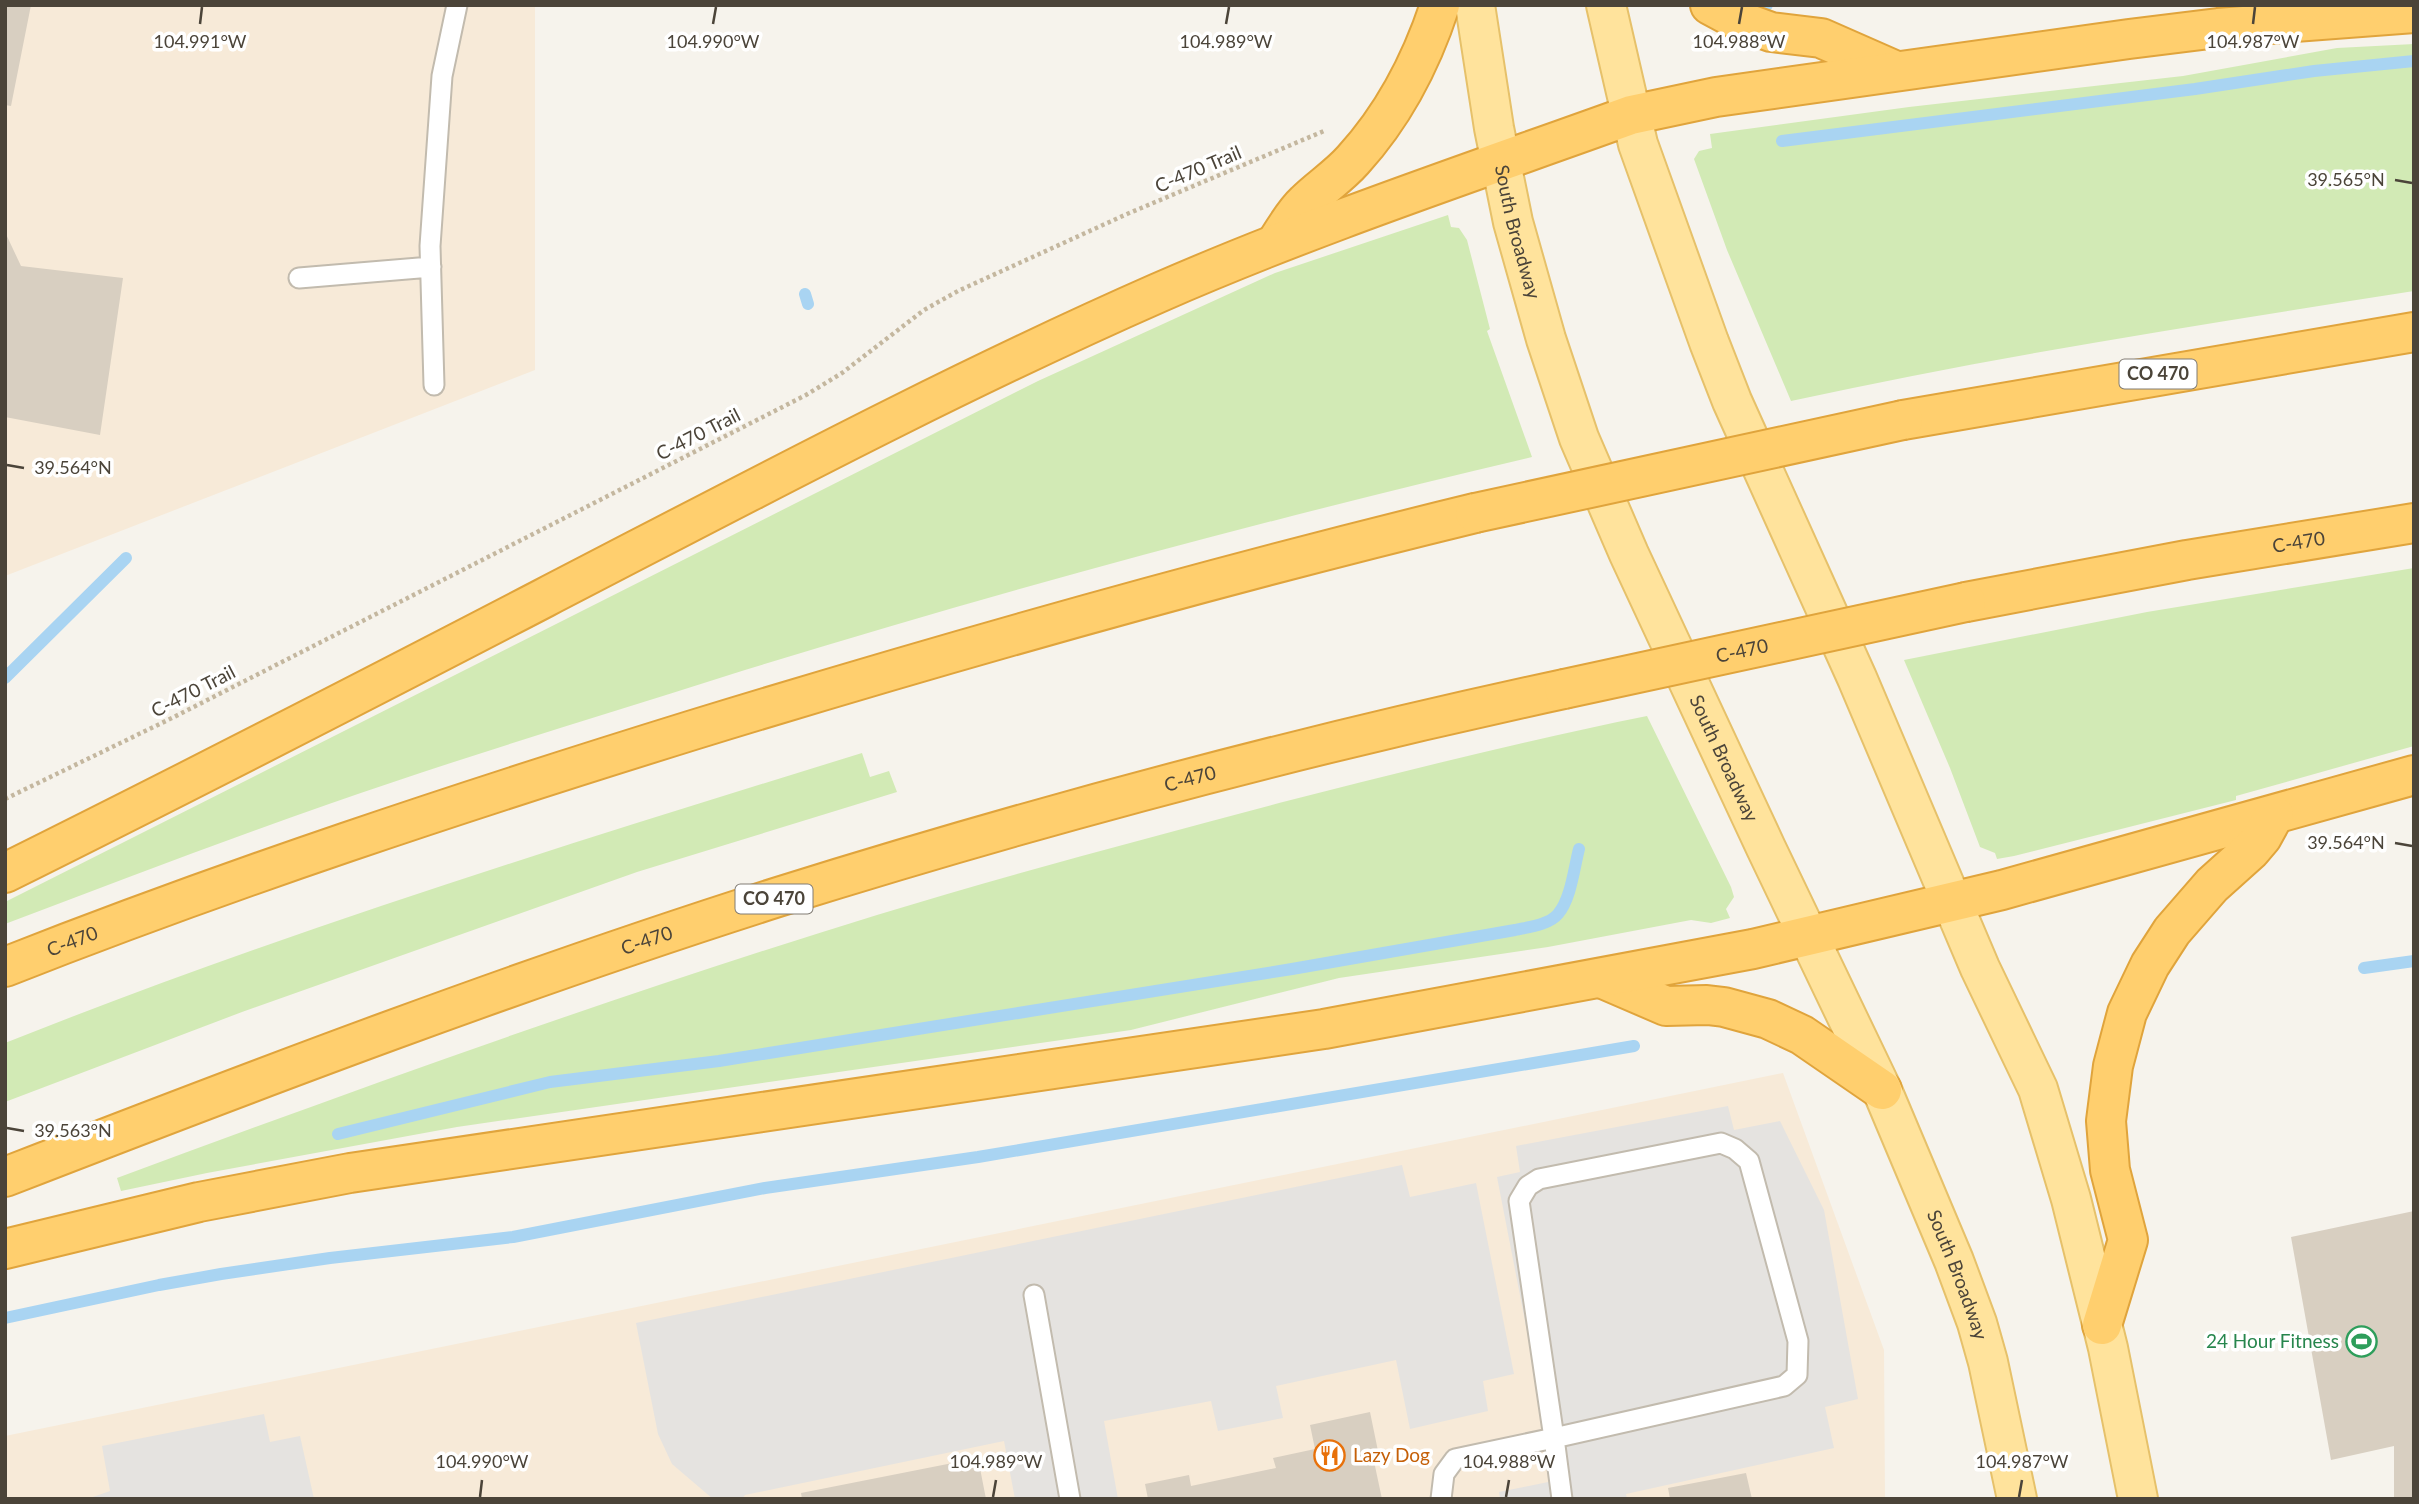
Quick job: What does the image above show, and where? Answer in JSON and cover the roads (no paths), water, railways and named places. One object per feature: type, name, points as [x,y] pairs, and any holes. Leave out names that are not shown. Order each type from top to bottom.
[{"type":"highway","points":[[1276,243],[1303,204],[1345,169],[1390,113],[1417,66],[1440,5]]},
{"type":"highway","points":[[1710,5],[1738,20],[1771,32],[1821,38],[1896,71]]},
{"type":"highway","points":[[5,873],[249,751],[689,523],[1100,319],[1276,243],[1631,115],[1716,97],[2218,28],[2414,13]]},
{"type":"highway","name":"C-470","points":[[5,967],[227,884],[447,808],[803,696],[1148,596],[1475,513],[1903,420],[2414,332]]},
{"type":"highway","name":"C-470","points":[[5,1177],[161,1116],[564,968],[776,898],[1217,771],[1432,717],[1966,602],[2187,560],[2414,523]]},
{"type":"highway","points":[[5,1249],[199,1202],[372,1169],[1324,1028],[1730,954],[1951,902],[2414,775]]},
{"type":"highway","points":[[2102,1325],[2128,1240],[2110,1170],[2106,1129],[2109,1084],[2127,1013],[2150,965],[2172,931],[2212,885],[2251,850],[2274,815]]},
{"type":"highway","points":[[1601,978],[1666,1006],[1724,1007],[1768,1019],[1802,1035],[1882,1090]]},
{"type":"main road","name":"South Broadway","points":[[1475,5],[1500,162],[1516,233],[1540,321],[1587,457],[1766,849],[1882,1090],[1954,1261],[1977,1323],[2017,1499]]},
{"type":"main road","points":[[1605,5],[1638,144],[1732,401],[1857,678],[1979,968],[2038,1089],[2068,1187],[2102,1325],[2119,1396],[2138,1499]]},
{"type":"lane","points":[[434,385],[430,246],[442,76],[457,5]]},
{"type":"lane","points":[[299,278],[431,267]]},
{"type":"lane","points":[[1441,1499],[1444,1474],[1455,1459],[1553,1437],[1784,1386],[1797,1375],[1798,1341],[1749,1161],[1735,1149],[1721,1143],[1539,1179],[1528,1186],[1519,1201],[1553,1437],[1562,1499]]},
{"type":"lane","points":[[1034,1295],[1070,1499]]},
{"type":"waterway","points":[[1782,141],[2195,89],[2314,71],[2414,61]]},
{"type":"waterway","points":[[805,294],[808,304]]},
{"type":"waterway","points":[[5,678],[126,558]]},
{"type":"waterway","points":[[338,1134],[550,1082],[719,1061],[1292,969],[1532,927],[1554,918],[1562,908],[1569,892],[1579,849]]},
{"type":"waterway","points":[[2364,968],[2414,961]]},
{"type":"waterway","points":[[5,1318],[221,1274],[330,1258],[513,1237],[765,1188],[978,1157],[1634,1046]]},
{"type":"place","name":"24 Hour Fitness","points":[[2362,1341]]},
{"type":"place","name":"Lazy Dog","points":[[1330,1455]]}]
